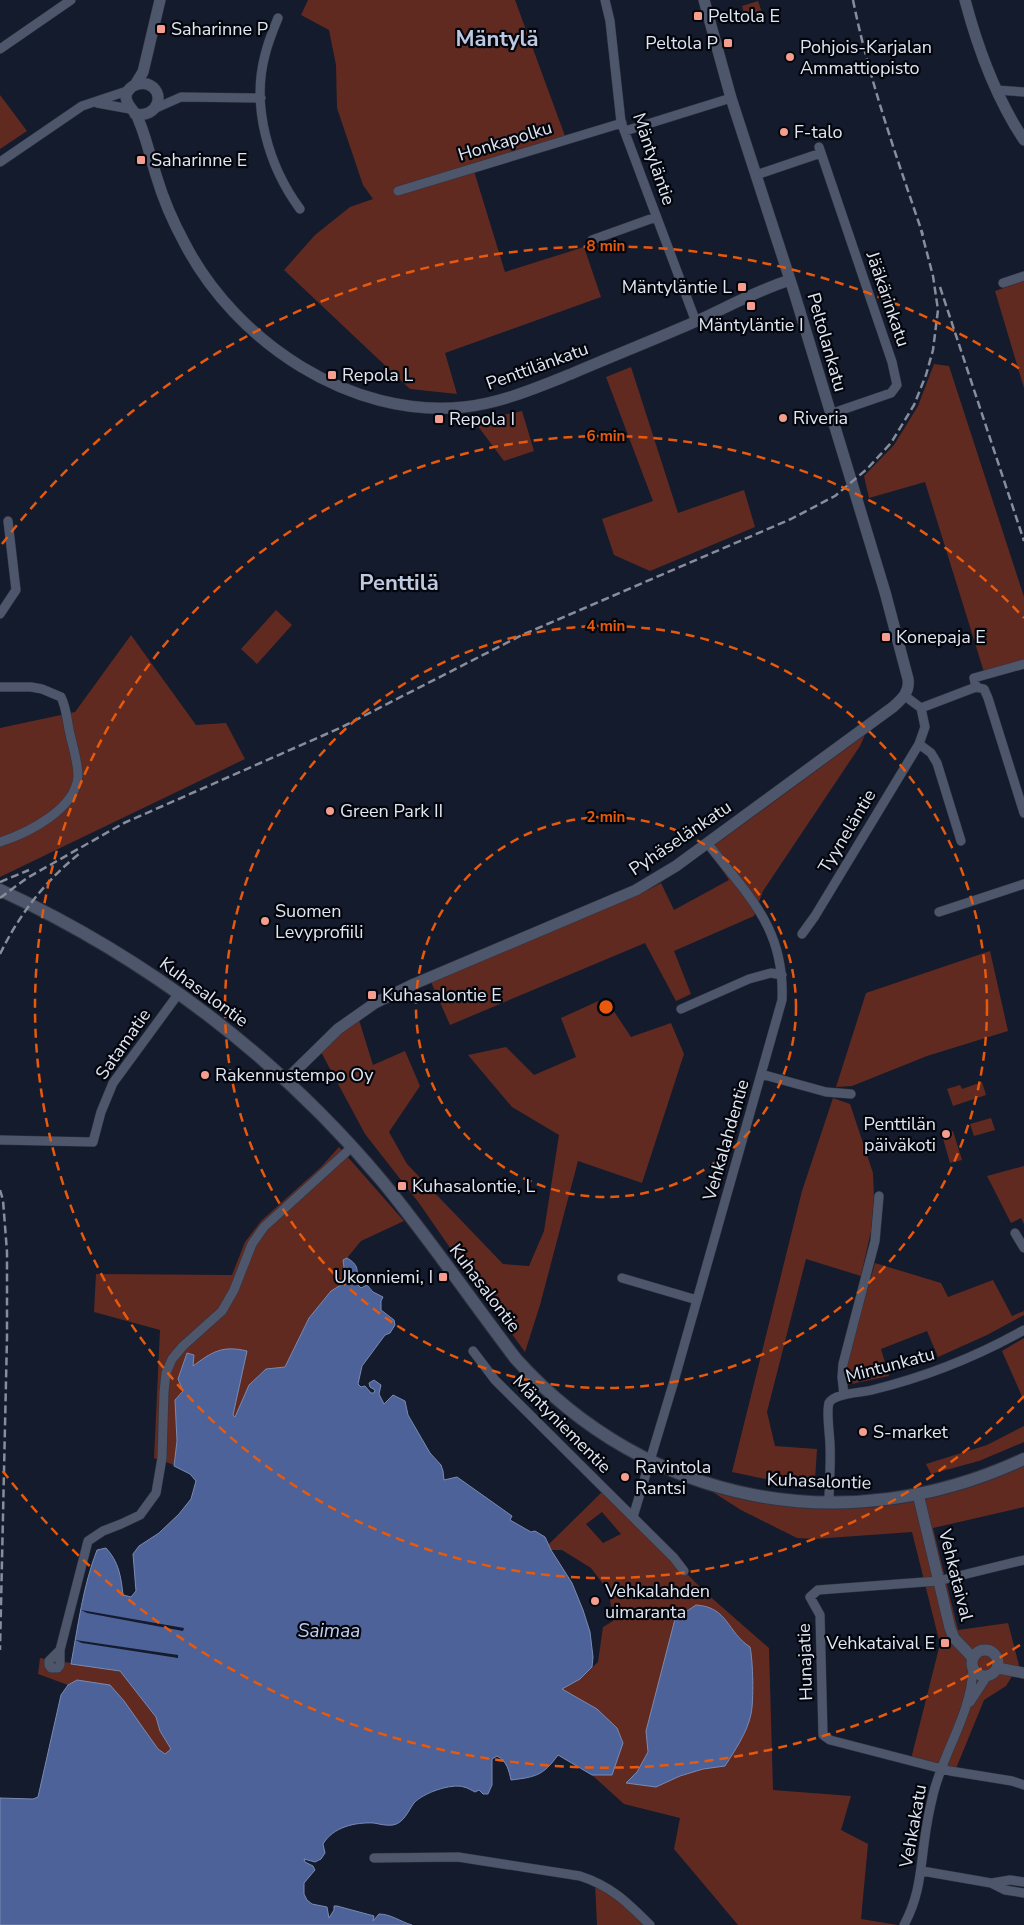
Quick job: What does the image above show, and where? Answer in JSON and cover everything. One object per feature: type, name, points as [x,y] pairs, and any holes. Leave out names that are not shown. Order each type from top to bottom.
[{"type":"main road","name":"Kuhasalontie","points":[[0,890],[49,913],[102,942],[179,993],[229,1030],[286,1080],[352,1147],[410,1217],[516,1359],[536,1381],[580,1419],[630,1451],[695,1480],[739,1493],[768,1498],[829,1502],[876,1501],[918,1494],[983,1476],[1024,1459]]},
{"type":"street","points":[[0,49],[71,0]]},
{"type":"street","points":[[146,140],[126,99],[143,72],[160,0]]},
{"type":"street","name":"Mäntyläntie","points":[[605,0],[610,22],[624,127],[696,322]]},
{"type":"street","name":"Peltolankatu","points":[[704,0],[731,98],[790,280],[885,592],[908,679],[905,696]]},
{"type":"street","points":[[965,0],[996,90],[1024,140]]},
{"type":"street","points":[[278,18],[265,55],[261,98],[263,125],[270,150],[285,185],[300,209]]},
{"type":"street","points":[[146,140],[152,111],[158,103],[149,73],[150,47]]},
{"type":"street","points":[[0,162],[82,106],[142,84],[167,96],[261,98]]},
{"type":"street","points":[[996,90],[1024,92]]},
{"type":"street","points":[[94,102],[133,111],[142,115],[182,97]]},
{"type":"street","name":"Honkapolku","points":[[398,191],[731,98]]},
{"type":"street","name":"Penttilänkatu","points":[[146,140],[156,177],[175,225],[195,262],[218,295],[250,329],[286,357],[337,385],[373,398],[407,406],[444,408],[484,404],[528,390],[696,322],[738,300],[790,280]]},
{"type":"street","name":"Jääkärinkatu","points":[[756,175],[820,150],[892,362],[897,385],[891,393],[830,414]]},
{"type":"street","points":[[592,240],[656,217]]},
{"type":"street","points":[[1003,283],[1024,276]]},
{"type":"street","points":[[0,614],[16,590],[8,521]]},
{"type":"street","points":[[976,687],[974,678],[1024,664]]},
{"type":"street","points":[[0,688],[31,687],[62,697],[76,757],[78,777],[70,799],[56,813],[23,832],[0,842]]},
{"type":"street","points":[[921,708],[976,687],[984,689],[1024,814]]},
{"type":"street","points":[[905,696],[921,708],[925,727],[919,744],[931,753],[937,763],[961,841]]},
{"type":"street","name":"Pyhäselänkatu","points":[[286,1080],[338,1029],[375,1003],[414,984],[636,890],[676,866],[893,707],[905,696]]},
{"type":"street","name":"Tyyneläntie","points":[[802,934],[919,744]]},
{"type":"street","name":"Vehkalahdentie","points":[[633,1517],[781,1005],[782,975],[779,953],[768,924],[708,844]]},
{"type":"street","points":[[939,912],[1024,884]]},
{"type":"street","points":[[681,1009],[749,979],[771,973],[782,975]]},
{"type":"street","name":"Satamatie","points":[[0,1140],[94,1142],[101,1112],[113,1082],[179,993]]},
{"type":"street","points":[[762,1074],[826,1092],[851,1094]]},
{"type":"street","points":[[60,1650],[88,1541],[104,1531],[140,1515],[156,1493],[162,1458],[166,1373],[172,1359],[193,1336],[222,1312],[234,1290],[252,1244],[264,1227],[352,1147]]},
{"type":"street","points":[[844,1395],[843,1364],[875,1241],[878,1196]]},
{"type":"street","points":[[1015,1233],[1024,1248]]},
{"type":"street","points":[[622,1278],[697,1300]]},
{"type":"street","name":"Mintunkatu","points":[[829,1502],[830,1448],[828,1408],[832,1400],[837,1396],[871,1391],[937,1371],[1024,1330]]},
{"type":"street","name":"Mäntyniementie","points":[[473,1351],[501,1386],[674,1558],[684,1571]]},
{"type":"street","name":"Vehkataival","points":[[918,1494],[938,1581],[954,1638],[973,1663]]},
{"type":"street","points":[[938,1581],[1024,1560]]},
{"type":"street","name":"Hunajatie","points":[[938,1581],[818,1590],[810,1597],[820,1615],[823,1735],[830,1740],[942,1768]]},
{"type":"street","points":[[981,1651],[990,1651],[997,1658],[998,1668],[992,1675],[987,1676],[976,1673],[973,1663],[981,1651]]},
{"type":"street","name":"Vehkakatu","points":[[968,1706],[973,1663]]},
{"type":"street","points":[[998,1668],[1024,1673]]},
{"type":"street","name":"Vehkakatu","points":[[904,1925],[917,1896],[933,1794],[968,1706],[987,1676]]},
{"type":"street","points":[[942,1768],[1024,1785]]},
{"type":"street","points":[[1012,1781],[1024,1780]]},
{"type":"street","points":[[374,1858],[458,1858],[580,1876],[596,1881],[611,1889],[650,1925]]},
{"type":"street","points":[[922,1871],[990,1883],[1005,1890],[1024,1894]]},
{"type":"street","points":[[990,1883],[1010,1880],[1024,1882]]},
{"type":"shaded area","points":[[308,0],[515,0],[565,136],[474,171],[505,272],[584,247],[601,297],[445,353],[457,394],[410,389],[284,270],[315,235],[350,207],[373,199],[363,185],[337,108],[336,65],[329,30],[301,15]]},
{"type":"shaded area","points":[[758,1],[764,18],[747,23],[742,6]]},
{"type":"shaded area","points":[[0,95],[27,131],[0,149]]},
{"type":"shaded area","points":[[1024,281],[1024,388],[995,291]]},
{"type":"shaded area","points":[[934,364],[949,366],[1024,597],[1024,660],[984,672],[925,482],[869,498],[864,476],[894,445],[918,406]]},
{"type":"shaded area","points":[[631,367],[678,513],[744,490],[755,527],[650,571],[614,555],[602,519],[653,501],[606,377]]},
{"type":"shaded area","points":[[522,411],[534,451],[504,461],[474,421]]},
{"type":"shaded area","points":[[276,610],[292,625],[257,664],[241,649]]},
{"type":"shaded area","points":[[131,635],[196,725],[226,723],[245,759],[0,877],[0,728],[75,712]]},
{"type":"shaded area","points":[[865,735],[860,746],[763,891],[754,916],[674,951],[691,994],[676,1001],[645,943],[450,1025],[431,982],[638,895],[661,883],[674,910],[729,880],[708,850]]},
{"type":"shaded area","points":[[990,951],[1008,1031],[927,1056],[852,1086],[836,1087],[866,993]]},
{"type":"shaded area","points":[[605,998],[631,1037],[671,1023],[684,1054],[642,1183],[578,1161],[540,1305],[525,1352],[419,1203],[365,1134],[321,1052],[340,1033],[359,1020],[373,1065],[405,1051],[420,1086],[389,1132],[407,1164],[503,1264],[529,1266],[544,1231],[559,1135],[512,1107],[468,1055],[506,1047],[534,1075],[576,1057],[561,1018]]},
{"type":"shaded area","points":[[982,1082],[986,1095],[953,1106],[947,1089],[960,1085],[962,1089]]},
{"type":"shaded area","points":[[833,1098],[850,1104],[873,1173],[874,1198],[871,1231],[861,1276],[806,1259],[767,1412],[775,1446],[817,1449],[815,1480],[812,1484],[798,1486],[732,1472],[802,1191]]},
{"type":"shaded area","points":[[991,1118],[995,1130],[974,1136],[970,1124]]},
{"type":"shaded area","points":[[953,1131],[962,1160],[950,1163],[942,1135]]},
{"type":"shaded area","points":[[339,1147],[404,1221],[361,1241],[344,1260],[346,1282],[331,1291],[309,1318],[285,1367],[266,1369],[249,1385],[235,1418],[192,1366],[187,1353],[178,1379],[183,1391],[175,1400],[177,1441],[174,1465],[154,1458],[160,1330],[94,1312],[96,1274],[232,1275],[245,1242],[261,1221],[321,1167]]},
{"type":"shaded area","points":[[1024,1166],[1024,1224],[1021,1218],[1011,1223],[987,1176]]},
{"type":"shaded area","points":[[875,1263],[941,1283],[948,1297],[993,1280],[1012,1316],[1024,1311],[1024,1315],[987,1335],[938,1357],[927,1331],[881,1349],[889,1376],[847,1385],[848,1357]]},
{"type":"shaded area","points":[[1024,1338],[1024,1401],[1002,1351]]},
{"type":"shaded area","points":[[1024,1426],[1024,1442],[979,1461],[931,1474],[926,1464],[987,1445]]},
{"type":"shaded area","points":[[1024,1465],[1024,1507],[933,1528],[958,1630],[1008,1623],[1019,1665],[1006,1686],[984,1700],[955,1771],[911,1759],[940,1644],[912,1532],[814,1539],[797,1538],[741,1510],[711,1491],[755,1501],[808,1507],[950,1492],[992,1479]]},
{"type":"shaded area","points":[[604,1490],[706,1593],[769,1648],[773,1790],[851,1796],[841,1830],[868,1844],[861,1919],[898,1925],[738,1925],[674,1849],[680,1818],[624,1804],[592,1775],[611,1775],[514,1688],[580,1679],[598,1662],[603,1627],[613,1621],[609,1592],[591,1568],[562,1550],[551,1550],[548,1545]],"holes":[[[602,1512],[621,1534],[603,1543],[586,1524]]]},
{"type":"shaded area","points":[[40,1658],[120,1671],[156,1717],[160,1731],[171,1749],[165,1754],[158,1749],[141,1726],[77,1680],[68,1685],[38,1674]]},
{"type":"shaded area","points":[[595,1883],[647,1925],[597,1925]]},
{"type":"water","name":"Saimaa","points":[[347,1258],[357,1268],[356,1283],[361,1288],[367,1285],[373,1292],[383,1297],[381,1310],[394,1320],[395,1325],[390,1333],[385,1335],[362,1366],[358,1384],[361,1387],[365,1386],[371,1393],[374,1393],[375,1390],[370,1387],[369,1383],[374,1380],[381,1385],[379,1394],[384,1404],[393,1395],[405,1401],[408,1415],[430,1453],[441,1465],[444,1480],[457,1477],[512,1516],[510,1520],[531,1532],[535,1531],[545,1537],[572,1583],[590,1632],[593,1657],[592,1667],[580,1679],[562,1689],[597,1709],[617,1728],[623,1743],[612,1775],[592,1775],[558,1755],[548,1767],[538,1774],[511,1780],[505,1763],[497,1756],[492,1759],[492,1785],[488,1794],[483,1794],[479,1790],[475,1792],[458,1786],[438,1790],[418,1799],[397,1824],[367,1823],[345,1827],[327,1838],[323,1844],[325,1853],[321,1859],[315,1862],[304,1859],[315,1870],[304,1883],[304,1894],[312,1904],[327,1907],[329,1918],[334,1910],[334,1906],[337,1906],[374,1916],[373,1921],[379,1914],[383,1914],[412,1925],[0,1925],[0,1798],[33,1799],[38,1797],[61,1695],[68,1685],[77,1680],[110,1685],[124,1701],[158,1749],[165,1754],[171,1749],[160,1731],[156,1717],[120,1671],[71,1664],[84,1592],[97,1550],[106,1548],[110,1553],[119,1570],[123,1595],[131,1597],[136,1591],[133,1554],[139,1546],[159,1533],[179,1514],[191,1499],[196,1481],[190,1474],[174,1466],[177,1441],[175,1400],[183,1391],[178,1379],[187,1353],[194,1355],[193,1366],[206,1357],[224,1349],[247,1351],[233,1415],[235,1417],[249,1385],[266,1369],[285,1367],[309,1318],[331,1291],[346,1282],[343,1260]]},
{"type":"water","points":[[696,1605],[715,1610],[742,1641],[750,1647],[753,1700],[747,1728],[725,1766],[703,1769],[680,1776],[656,1787],[626,1783],[637,1772],[648,1752],[646,1731],[675,1619]]},
{"type":"pier","points":[[81,1610],[184,1628],[183,1631],[87,1613]]},
{"type":"pier","points":[[75,1640],[178,1655],[178,1658],[82,1643]]},
{"type":"railway","points":[[853,0],[875,89],[923,235]]},
{"type":"railway","points":[[0,898],[27,878],[124,823],[340,728],[522,635],[791,519],[835,496],[867,469],[891,443],[914,405],[926,375],[933,350],[938,310],[933,276],[921,230]]},
{"type":"railway","points":[[940,287],[1024,541]]},
{"type":"railway","points":[[0,954],[24,912],[34,899],[79,854]]},
{"type":"railway","points":[[0,882],[29,870]]},
{"type":"railway","points":[[0,1190],[3,1200],[7,1252],[0,1650]]},
{"type":"place","name":"Peltola E","points":[[698,16]]},
{"type":"place","name":"Saharinne P","points":[[161,29]]},
{"type":"place","name":"Peltola P","points":[[728,43]]},
{"type":"place","name":"Pohjois-Karjalan Ammattiopisto","points":[[790,57]]},
{"type":"place","name":"F-talo","points":[[784,132]]},
{"type":"place","name":"Saharinne E","points":[[141,160]]},
{"type":"place","name":"Mäntyläntie L","points":[[742,287]]},
{"type":"place","name":"Mäntyläntie I","points":[[751,306]]},
{"type":"place","name":"Repola L","points":[[332,375]]},
{"type":"place","name":"Riveria","points":[[783,418]]},
{"type":"place","name":"Repola I","points":[[439,419]]},
{"type":"place","name":"Konepaja E","points":[[886,637]]},
{"type":"place","name":"Green Park II","points":[[330,811]]},
{"type":"place","name":"Suomen Levyprofiili","points":[[265,921]]},
{"type":"place","name":"Kuhasalontie E","points":[[372,995]]},
{"type":"place","name":"Rakennustempo Oy","points":[[205,1075]]},
{"type":"place","name":"Penttilän päiväkoti","points":[[946,1134]]},
{"type":"place","name":"Kuhasalontie, L","points":[[402,1186]]},
{"type":"place","name":"Ukonniemi, I","points":[[443,1277]]},
{"type":"place","name":"S-market","points":[[863,1432]]},
{"type":"place","name":"Ravintola Rantsi","points":[[625,1477]]},
{"type":"place","name":"Vehkalahden uimaranta","points":[[595,1601]]},
{"type":"place","name":"Vehkataival E","points":[[945,1643]]},
{"type":"district","name":"Mäntylä","points":[[497,38]]},
{"type":"district","name":"Penttilä","points":[[399,582]]}]
